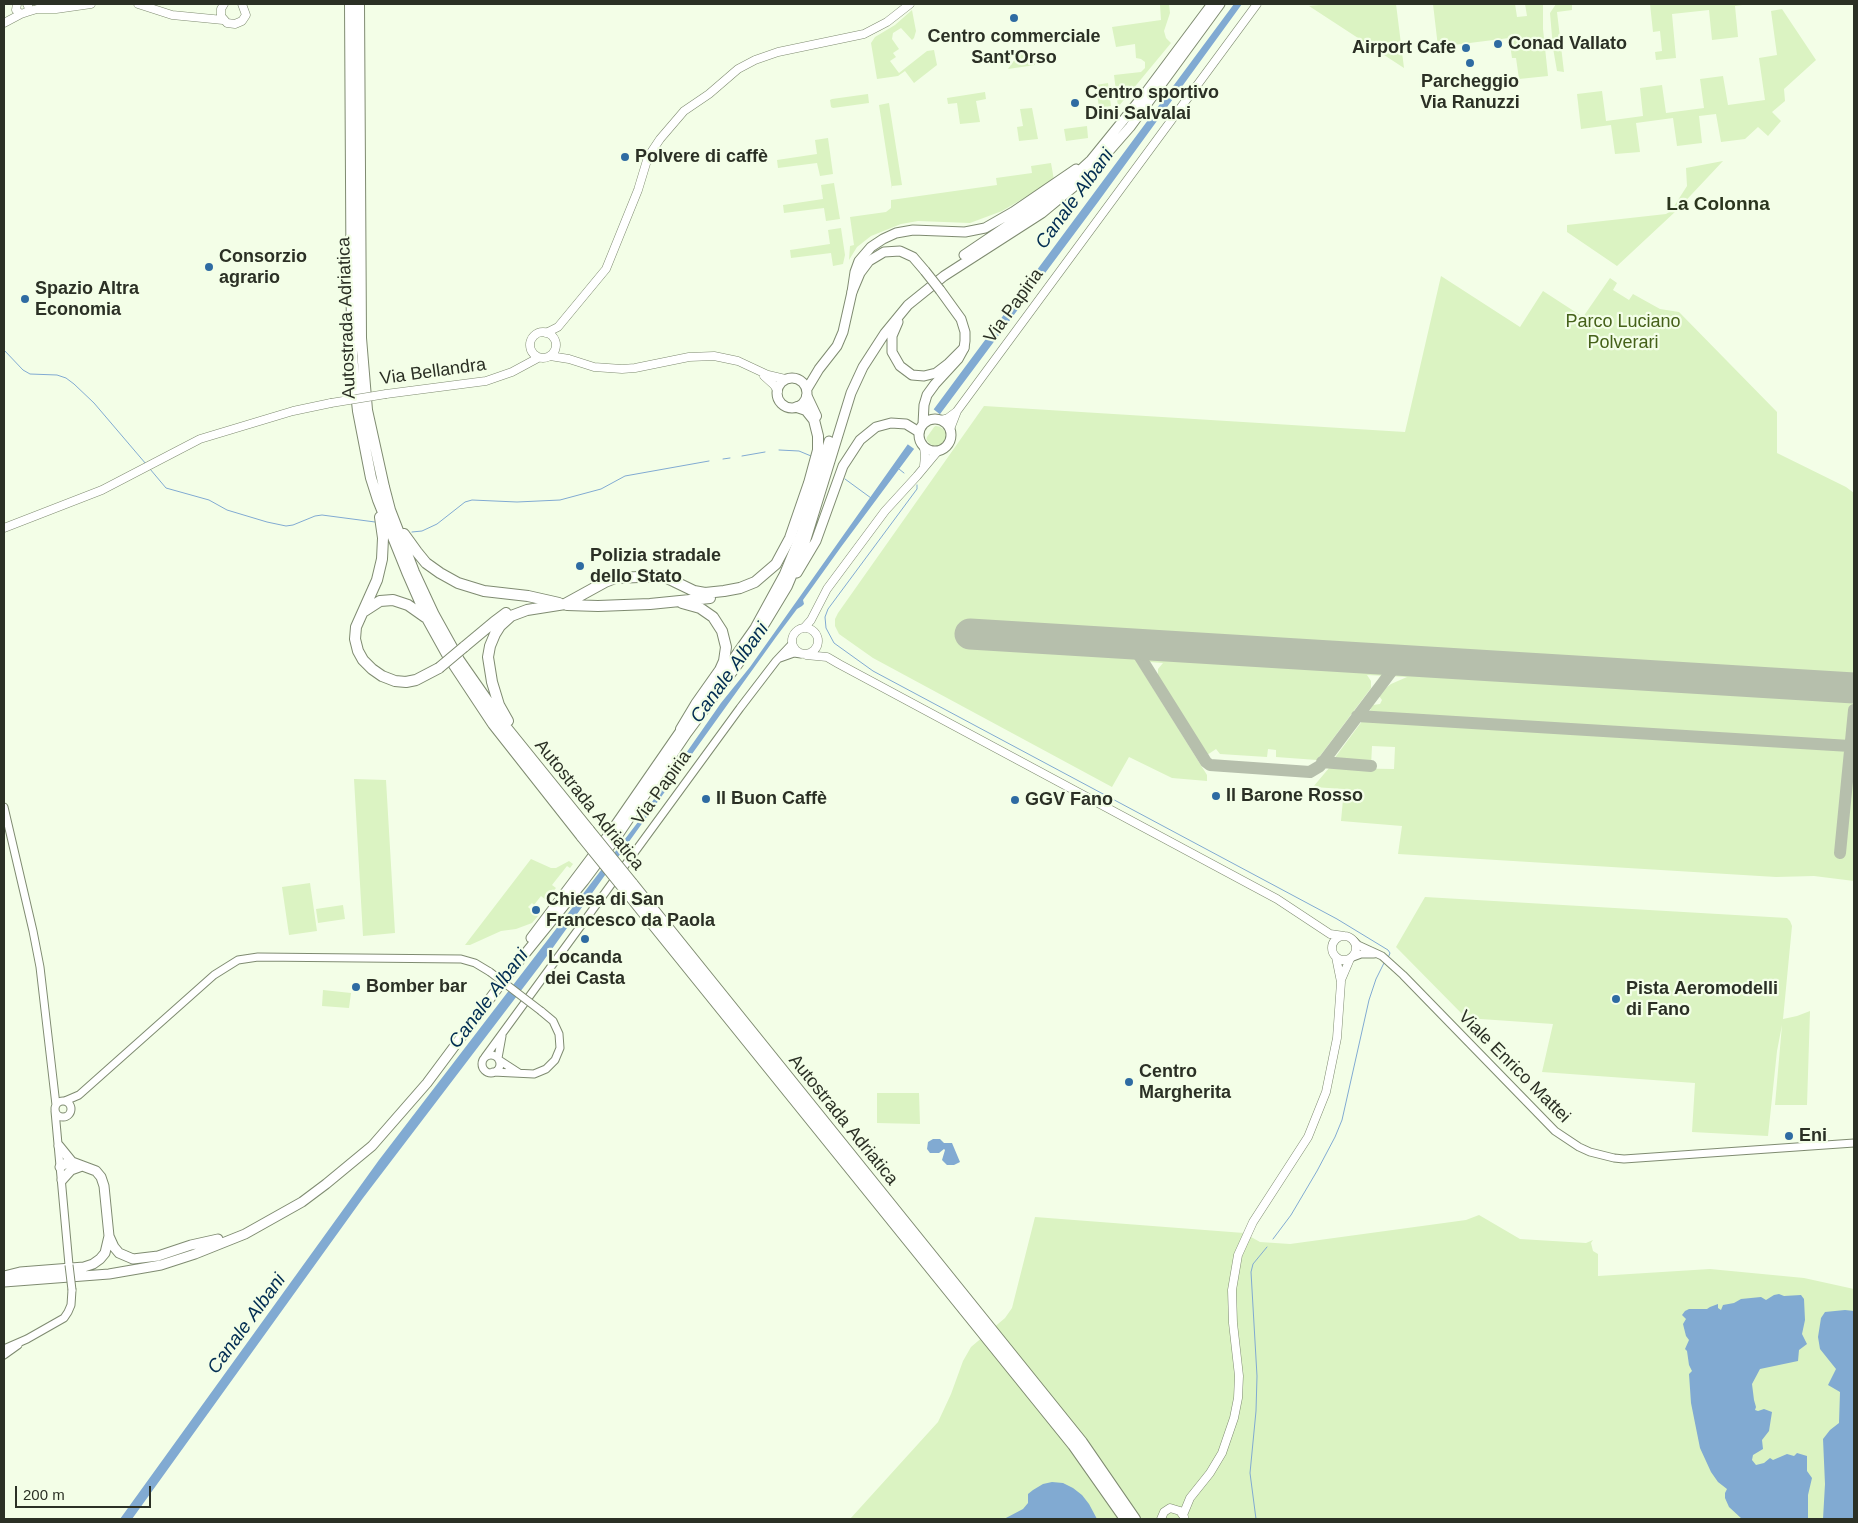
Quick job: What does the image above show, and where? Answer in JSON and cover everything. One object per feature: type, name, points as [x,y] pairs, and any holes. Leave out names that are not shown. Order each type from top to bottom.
[{"type":"highway","name":"Autostrada Adriatica","points":[[350,4],[353,363],[369,472],[406,572],[428,620],[454,667],[483,710],[1082,1442],[1135,1519]]},
{"type":"highway","name":"Autostrada Adriatica","points":[[359,4],[360,317],[362,357],[369,418],[381,478],[390,510],[421,588],[456,653],[496,714],[547,777],[586,834]]},
{"type":"highway","points":[[378,500],[382,532],[382,559],[376,580],[356,627],[356,644],[362,658],[376,673],[390,680],[409,682],[422,678],[438,668],[494,622],[511,611],[535,606],[565,604],[611,605],[730,597],[745,593],[767,581],[781,564],[792,541],[806,502],[821,449],[820,426],[807,393]]},
{"type":"highway","points":[[547,777],[501,708],[490,675],[488,652],[496,631],[511,616],[528,610],[565,604],[615,578],[663,576],[690,590],[707,593],[731,591],[743,587],[767,573],[786,548],[817,456],[818,439],[816,423],[809,412],[796,407]]},
{"type":"highway","points":[[390,510],[408,541],[421,557],[452,580],[480,590],[528,596],[565,604]]},
{"type":"highway","points":[[362,613],[378,602],[396,600],[410,606],[428,620]]},
{"type":"highway","points":[[676,602],[700,608],[712,615],[721,628],[726,645],[720,670],[681,729]]},
{"type":"highway","name":"Autostrada Adriatica","points":[[629,887],[1073,1445],[1125,1519]]},
{"type":"main road","points":[[7,20],[23,8],[56,8],[91,4]]},
{"type":"main road","points":[[138,4],[172,14],[223,20],[230,24],[242,21],[246,15],[242,4]]},
{"type":"main road","points":[[522,365],[528,357],[530,342],[534,335],[546,333],[558,327],[606,269],[638,190],[648,157],[679,115],[709,94],[738,69],[750,62],[769,55],[868,32],[890,20],[910,4]]},
{"type":"main road","points":[[4,1276],[69,1272],[133,1265],[160,1260],[218,1239],[266,1217],[299,1197],[345,1163],[393,1117],[610,833],[681,729],[746,641],[778,587],[801,534],[846,391],[856,368],[876,335],[920,288],[950,265],[1053,195],[1077,174],[1108,141],[1212,4]]},
{"type":"main road","points":[[786,587],[810,527],[852,389],[876,346],[908,305],[944,276],[1042,213],[1088,175],[1130,127],[1220,4]]},
{"type":"main road","name":"Via Papiria","points":[[804,628],[811,620],[827,590],[885,511],[937,452],[949,444],[951,439],[950,429],[958,411],[1257,4]]},
{"type":"main road","points":[[210,18],[217,14],[223,6]]},
{"type":"main road","points":[[223,6],[221,16],[223,20]]},
{"type":"main road","points":[[759,371],[773,384],[784,404],[792,408],[801,405],[818,369],[838,346],[843,332],[854,275],[859,261],[869,249],[880,240],[896,233],[910,230],[965,232],[988,227],[1059,182],[1108,141]]},
{"type":"main road","points":[[852,292],[865,265],[875,256],[884,252],[894,251],[907,254],[915,259],[925,271],[961,319],[965,336],[964,348],[956,362],[933,386],[924,405],[932,421],[950,429]]},
{"type":"main road","points":[[908,305],[895,327],[891,341],[894,357],[904,370],[916,376],[931,375],[947,365],[964,348]]},
{"type":"main road","points":[[550,356],[554,352],[558,327]]},
{"type":"main road","points":[[546,333],[569,359]]},
{"type":"main road","points":[[530,350],[538,358]]},
{"type":"main road","name":"Via Bellandra","points":[[4,528],[85,498],[200,439],[228,430],[331,403],[486,381],[507,374],[538,358],[550,356],[594,366],[622,369],[706,355],[736,360],[759,371]]},
{"type":"main road","points":[[759,371],[785,379],[803,377],[818,369]]},
{"type":"main road","points":[[795,378],[803,382],[807,393]]},
{"type":"main road","points":[[778,391],[785,379]]},
{"type":"main road","name":"Via Papiria","points":[[932,421],[948,418],[958,411]]},
{"type":"main road","points":[[919,432],[932,421]]},
{"type":"main road","points":[[4,1282],[109,1274],[160,1264],[195,1254],[245,1234],[302,1202],[372,1146],[428,1083],[503,981],[584,881],[616,838],[687,733],[749,649],[786,587],[810,553],[843,466],[860,440],[876,427],[891,423],[906,424],[919,432]]},
{"type":"main road","points":[[919,432],[920,442],[924,447],[937,452]]},
{"type":"main road","points":[[923,468],[924,447]]},
{"type":"main road","name":"Via Papiria","points":[[813,631],[817,607]]},
{"type":"main road","points":[[826,657],[819,648],[818,639],[813,631],[804,628],[794,634],[792,644],[796,651],[826,657],[1277,900],[1322,930],[1334,936],[1350,937],[1354,941],[1357,950],[1351,958],[1341,982]]},
{"type":"main road","points":[[804,654],[816,649],[818,639]]},
{"type":"main road","points":[[1161,1519],[1162,1514],[1166,1510],[1175,1508],[1190,1498],[1210,1473],[1222,1453],[1229,1436],[1238,1398],[1239,1376],[1233,1323],[1232,1290],[1238,1255],[1254,1222],[1298,1154],[1317,1117],[1326,1092],[1337,1038],[1341,982],[1332,945],[1322,930]]},
{"type":"main road","points":[[1332,945],[1336,939],[1344,936]]},
{"type":"main road","points":[[1336,958],[1342,960],[1351,958]]},
{"type":"main road","points":[[59,1142],[71,1166]]},
{"type":"main road","points":[[60,1166],[82,1166],[96,1171],[101,1177],[104,1186],[109,1236],[119,1253],[133,1259],[158,1256],[218,1239]]},
{"type":"main road","points":[[62,1180],[71,1166]]},
{"type":"main road","points":[[4,1276],[20,1272],[84,1267],[93,1264],[105,1253],[109,1236]]},
{"type":"main road","points":[[1184,1517],[1190,1498]]},
{"type":"main road","points":[[1175,1508],[1184,1517]]},
{"type":"street","name":"Via Papiria","points":[[486,1056],[740,708],[776,661],[792,644]]},
{"type":"street","points":[[776,661],[794,653],[804,654]]},
{"type":"street","points":[[4,807],[40,968],[54,1092],[59,1104],[60,1116],[68,1112],[78,1094]]},
{"type":"street","name":"Viale Enrico Mattei","points":[[1354,941],[1358,945],[1382,956],[1393,966],[1543,1121],[1566,1140],[1590,1152],[1624,1159],[1854,1143]]},
{"type":"street","points":[[1351,958],[1360,954],[1382,956]]},
{"type":"street","points":[[59,1104],[78,1094],[214,975],[238,960],[258,957],[461,959],[475,963],[490,972],[553,1021],[559,1034],[560,1048],[555,1060],[546,1069],[534,1074],[521,1074],[487,1072],[483,1067],[483,1061],[486,1056],[492,1055],[509,1068],[521,1074]]},
{"type":"street","name":"Via Papiria","points":[[493,1072],[500,1066],[499,1059],[504,1030]]},
{"type":"street","points":[[59,1104],[70,1106],[59,1142]]},
{"type":"street","points":[[4,1355],[27,1339],[64,1318],[71,1305],[72,1290],[60,1166],[59,1104]]},
{"type":"street","points":[[4,1349],[27,1339]]},
{"type":"green space","points":[[1169,4],[1170,13],[1164,31],[1166,38],[1171,43],[1118,107],[1114,75],[1141,72],[1145,68],[1145,62],[1136,58],[1135,44],[1116,47],[1112,27],[1161,20],[1160,5]]},
{"type":"green space","points":[[1329,4],[1396,4],[1404,68],[1309,6]]},
{"type":"green space","points":[[1433,4],[1515,4],[1517,17],[1527,16],[1525,4],[1543,4],[1543,29],[1548,76],[1519,79],[1516,58],[1512,58],[1509,38],[1438,47]]},
{"type":"green space","points":[[1556,4],[1572,4],[1572,10],[1557,12],[1564,72],[1557,71],[1553,48],[1550,13]]},
{"type":"green space","points":[[1650,4],[1750,4],[1735,6],[1738,37],[1712,40],[1709,10],[1672,14],[1676,58],[1656,60],[1655,52],[1662,51],[1660,31],[1653,32]]},
{"type":"green space","points":[[1782,9],[1816,60],[1784,89],[1785,101],[1772,112],[1781,121],[1768,136],[1758,127],[1745,139],[1721,142],[1716,114],[1699,116],[1702,143],[1677,146],[1673,118],[1636,123],[1640,152],[1615,154],[1611,125],[1581,129],[1577,94],[1602,91],[1606,121],[1643,116],[1640,88],[1662,85],[1666,113],[1704,108],[1700,79],[1723,76],[1728,105],[1765,100],[1759,58],[1777,55],[1771,11]]},
{"type":"green space","points":[[912,10],[916,31],[914,38],[912,40],[901,28],[893,33],[892,39],[899,49],[893,53],[896,57],[890,61],[899,73],[927,51],[934,50],[937,65],[914,83],[905,71],[898,76],[877,79],[871,43],[875,37],[895,25]]},
{"type":"green space","points":[[1033,53],[1035,65],[1008,69],[1018,55]]},
{"type":"green space","points":[[1108,83],[1111,106],[1099,108],[1096,85]]},
{"type":"green space","points":[[985,92],[986,99],[976,101],[980,122],[960,124],[957,103],[948,104],[947,98]]},
{"type":"green space","points":[[868,94],[869,103],[831,107],[830,100],[832,99]]},
{"type":"green space","points":[[889,103],[902,185],[892,186],[892,189],[879,105]]},
{"type":"green space","points":[[1032,108],[1038,139],[1019,141],[1017,127],[1023,126],[1020,109]]},
{"type":"green space","points":[[1087,126],[1088,138],[1066,141],[1064,129]]},
{"type":"green space","points":[[828,138],[833,174],[820,176],[817,163],[778,168],[777,160],[817,154],[815,140]]},
{"type":"green space","points":[[1723,161],[1676,211],[1617,266],[1567,232],[1567,225],[1666,214],[1671,211],[1687,186],[1686,168]]},
{"type":"green space","points":[[1051,163],[1054,180],[1002,211],[970,223],[918,221],[901,224],[871,236],[857,247],[849,260],[850,246],[854,245],[850,217],[886,212],[891,208],[891,200],[997,185],[996,178],[1032,173],[1031,166]]},
{"type":"green space","points":[[834,183],[840,219],[826,221],[824,208],[784,213],[783,205],[823,199],[821,185]]},
{"type":"green space","points":[[841,228],[845,255],[843,264],[833,266],[831,253],[791,258],[790,250],[830,244],[828,230]]},
{"type":"green space","name":"Parco Luciano Polverari","points":[[1441,276],[1520,327],[1543,291],[1583,317],[1610,278],[1617,283],[1613,290],[1629,300],[1633,294],[1660,309],[1679,312],[1777,412],[1777,453],[1846,487],[1854,493],[1854,881],[1814,876],[1776,877],[1398,854],[1402,826],[1341,821],[1344,789],[1313,787],[1329,768],[1394,769],[1395,747],[1372,746],[1371,766],[1331,763],[1373,705],[1380,704],[1382,700],[1379,696],[1382,691],[1391,684],[1407,677],[1367,675],[1371,681],[1371,688],[1317,760],[1276,757],[1276,750],[1268,749],[1267,757],[1220,754],[1216,749],[1207,755],[1158,677],[1158,669],[1163,663],[1136,661],[1207,775],[1207,781],[1172,778],[1129,757],[1112,787],[873,658],[839,634],[835,626],[835,619],[838,613],[984,406],[1405,432]]},
{"type":"green space","points":[[936,426],[943,429],[946,436],[943,443],[936,446],[929,443],[926,436],[929,429]]},
{"type":"green space","points":[[354,779],[386,780],[395,933],[363,936]]},
{"type":"green space","points":[[531,859],[551,868],[556,868],[569,861],[573,864],[570,868],[567,866],[552,885],[556,888],[546,900],[541,896],[534,905],[532,903],[528,907],[538,916],[532,923],[516,929],[501,931],[470,945],[465,945]]},
{"type":"green space","points":[[310,883],[317,931],[289,935],[282,887]]},
{"type":"green space","name":"Pista Aeromodelli di Fano","points":[[1425,897],[1787,918],[1792,926],[1783,1019],[1810,1011],[1807,1105],[1775,1105],[1782,1025],[1777,1051],[1768,1136],[1692,1132],[1695,1083],[1542,1072],[1553,1024],[1466,1018],[1396,947]]},
{"type":"green space","points":[[343,905],[345,919],[318,923],[316,909]]},
{"type":"green space","points":[[323,990],[351,993],[349,1008],[322,1006]]},
{"type":"green space","points":[[877,1093],[919,1093],[920,1124],[877,1123]]},
{"type":"green space","points":[[1479,1215],[1520,1239],[1586,1243],[1593,1240],[1591,1243],[1593,1251],[1598,1254],[1598,1276],[1710,1269],[1804,1278],[1854,1289],[1854,1519],[850,1519],[938,1422],[963,1361],[971,1347],[1005,1318],[1012,1308],[1035,1217],[1244,1233],[1260,1242],[1290,1244],[1466,1220]]},
{"type":"water","points":[[1234,4],[1242,4],[1098,202],[841,547],[803,600],[804,604],[797,609],[776,637],[539,967],[363,1198],[132,1519],[120,1519],[379,1160],[638,822],[721,703],[750,667],[908,444]]},
{"type":"water","points":[[933,1139],[940,1139],[944,1143],[952,1143],[960,1162],[954,1165],[947,1165],[942,1160],[944,1149],[939,1153],[930,1153],[927,1149],[928,1142]]},
{"type":"water","points":[[1779,1294],[1784,1296],[1801,1295],[1804,1299],[1805,1320],[1802,1334],[1807,1344],[1799,1350],[1798,1361],[1760,1369],[1752,1384],[1755,1410],[1764,1409],[1772,1412],[1769,1431],[1762,1440],[1763,1449],[1753,1455],[1752,1460],[1756,1465],[1764,1463],[1770,1458],[1773,1460],[1787,1454],[1794,1456],[1797,1453],[1807,1456],[1807,1471],[1812,1478],[1808,1495],[1808,1519],[1742,1519],[1729,1507],[1725,1498],[1727,1489],[1718,1482],[1711,1472],[1700,1448],[1691,1403],[1689,1374],[1692,1371],[1685,1349],[1689,1340],[1683,1324],[1686,1319],[1682,1315],[1689,1309],[1707,1309],[1718,1304],[1718,1308],[1721,1310],[1723,1305],[1734,1303],[1741,1299],[1761,1297],[1766,1300]]},
{"type":"water","points":[[1854,1311],[1854,1519],[1823,1519],[1825,1484],[1823,1439],[1839,1423],[1840,1392],[1828,1385],[1836,1369],[1820,1349],[1818,1337],[1821,1318],[1825,1312]]},
{"type":"water","points":[[1052,1482],[1063,1483],[1082,1495],[1097,1519],[1004,1519],[1023,1509],[1028,1503],[1028,1494],[1033,1490],[1043,1484]]},
{"type":"pier","points":[[932,408],[942,416],[917,451],[906,443]]},
{"type":"waterway","points":[[4,350],[23,370],[30,374],[57,375],[66,378],[74,384],[94,403],[146,464]]},
{"type":"waterway","points":[[779,450],[799,451],[811,456]]},
{"type":"waterway","points":[[742,456],[765,452]]},
{"type":"waterway","points":[[723,459],[730,458]]},
{"type":"waterway","points":[[412,532],[422,531],[437,524],[465,502],[472,500],[517,502],[560,500],[601,489],[625,476],[709,461]]},
{"type":"waterway","points":[[150,469],[166,488],[209,500],[227,510],[267,522],[286,526],[322,515],[375,522]]},
{"type":"waterway","points":[[899,469],[904,473]]},
{"type":"waterway","points":[[845,479],[871,498]]},
{"type":"waterway","points":[[917,485],[917,489],[828,609],[825,617],[826,628],[834,643],[873,671],[1337,919],[1388,950],[1390,953],[1388,958]]},
{"type":"waterway","points":[[1273,1239],[1291,1215],[1317,1171],[1342,1120],[1369,1000],[1384,963]]},
{"type":"waterway","points":[[1256,1519],[1250,1473],[1256,1411],[1257,1376],[1251,1272],[1253,1264],[1267,1247]]},
{"type":"taxiway","points":[[1132,644],[1206,762],[1210,765],[1310,772],[1320,766],[1400,660]]},
{"type":"taxiway","points":[[1840,853],[1854,710]]},
{"type":"taxiway","points":[[1357,716],[1850,746]]},
{"type":"taxiway","points":[[1322,762],[1371,766]]},
{"type":"runway","points":[[970,634],[1854,688]]},
{"type":"place","name":"Centro commerciale Sant'Orso","points":[[1014,18]]},
{"type":"place","name":"Conad Vallato","points":[[1498,44]]},
{"type":"place","name":"Airport Cafe","points":[[1466,48]]},
{"type":"place","name":"Parcheggio Via Ranuzzi","points":[[1470,63]]},
{"type":"place","name":"Centro sportivo Dini Salvalai","points":[[1075,103]]},
{"type":"place","name":"Polvere di caffè","points":[[625,157]]},
{"type":"place","name":"Consorzio agrario","points":[[209,267]]},
{"type":"place","name":"Spazio Altra Economia","points":[[25,299]]},
{"type":"place","name":"Polizia stradale dello Stato","points":[[580,566]]},
{"type":"place","name":"Il Barone Rosso","points":[[1216,796]]},
{"type":"place","name":"Il Buon Caffè","points":[[706,799]]},
{"type":"place","name":"GGV Fano","points":[[1015,800]]},
{"type":"place","name":"Chiesa di San Francesco da Paola","points":[[536,910]]},
{"type":"place","name":"Locanda dei Casta","points":[[585,939]]},
{"type":"place","name":"Bomber bar","points":[[356,987]]},
{"type":"place","name":"Pista Aeromodelli di Fano","points":[[1616,999]]},
{"type":"place","name":"Centro Margherita","points":[[1129,1082]]},
{"type":"place","name":"Eni","points":[[1789,1136]]},
{"type":"district","name":"La Colonna","points":[[1718,205]]},
{"type":"water label","name":"Canale Albani","points":[[1075,199]]},
{"type":"water label","name":"Canale Albani","points":[[730,673]]},
{"type":"water label","name":"Canale Albani","points":[[489,999]]},
{"type":"water label","name":"Canale Albani","points":[[247,1324]]}]
